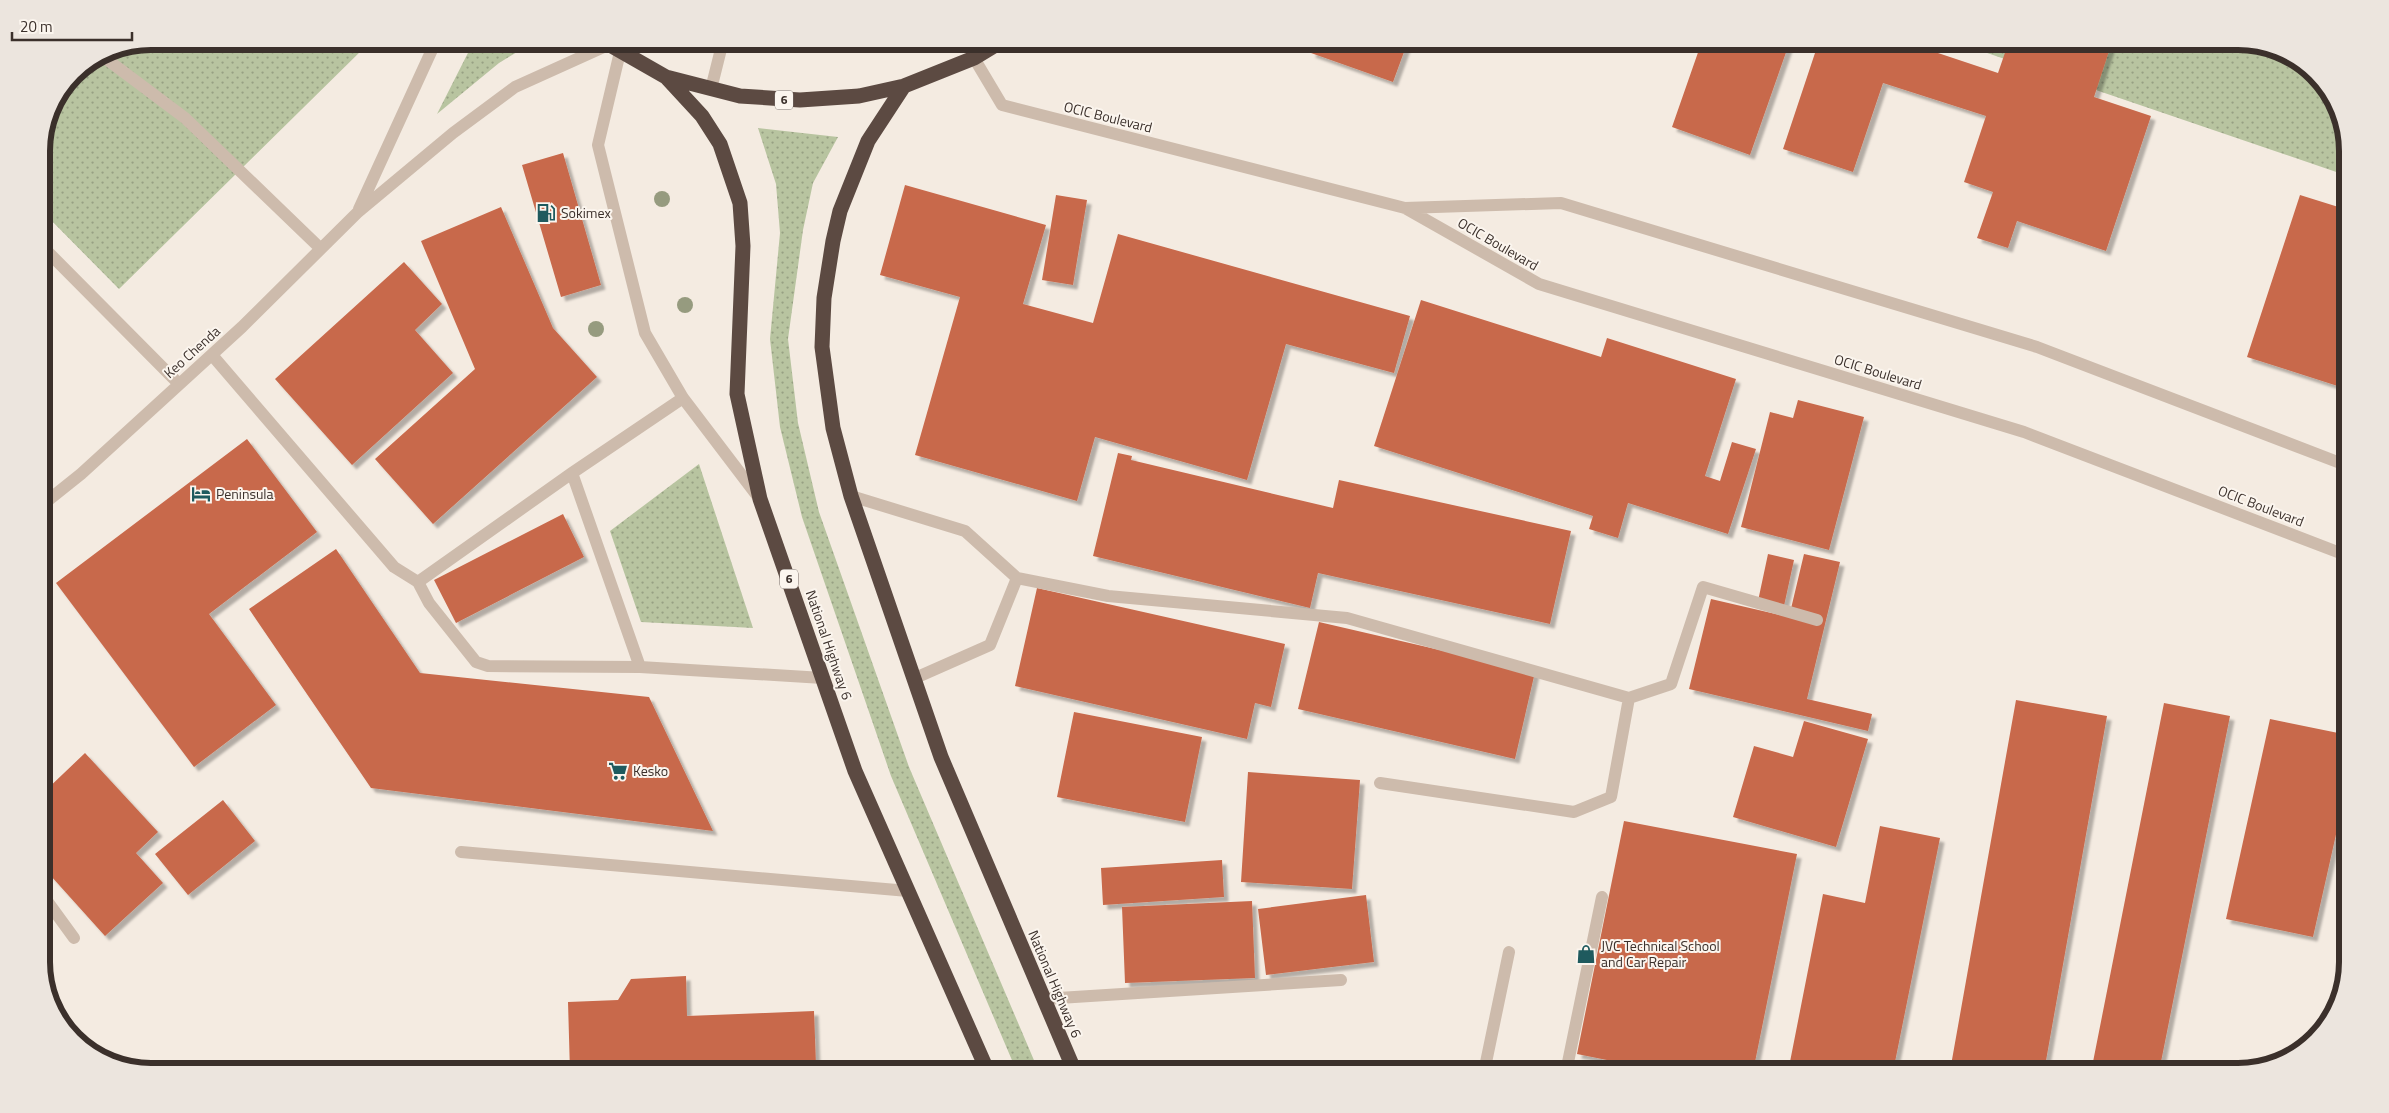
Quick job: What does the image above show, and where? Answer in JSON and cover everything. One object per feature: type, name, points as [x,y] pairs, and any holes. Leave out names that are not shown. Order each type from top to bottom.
[{"type":"highway","name":"6","points":[[617,50],[666,77],[750,97],[800,100],[859,96],[904,86],[974,58],[987,50]]},
{"type":"highway","name":"National Highway 6","points":[[666,77],[702,116],[720,144],[740,203],[742,246],[737,394],[760,499],[855,771],[984,1063]]},
{"type":"highway","name":"National Highway 6","points":[[904,86],[868,140],[851,183],[835,234],[824,298],[822,347],[834,428],[851,496],[941,757],[1070,1063]]},
{"type":"street","name":"Keo Chenda","points":[[357,213],[432,50]]},
{"type":"street","name":"Keo Chenda","points":[[50,499],[81,474],[212,355],[357,213],[453,133],[515,87],[601,50]]},
{"type":"street","points":[[610,50],[598,146],[645,333],[684,398],[760,499]]},
{"type":"street","points":[[711,89],[721,50]]},
{"type":"street","name":"OCIC Boulevard","points":[[974,58],[1002,105],[1405,208],[1539,284],[2024,432],[2339,553]]},
{"type":"street","points":[[107,60],[184,118],[320,248]]},
{"type":"street","name":"OCIC Boulevard","points":[[1405,208],[1561,203],[2037,347],[2339,463]]},
{"type":"street","points":[[50,253],[179,384]]},
{"type":"street","points":[[212,355],[394,567],[418,582],[429,603],[476,662],[488,666],[640,667],[823,678]]},
{"type":"street","points":[[418,582],[572,473],[684,398]]},
{"type":"street","points":[[572,473],[640,667]]},
{"type":"street","points":[[851,496],[965,531],[1017,578],[1108,596],[1347,618],[1629,698],[1671,684],[1703,587],[1817,620]]},
{"type":"street","points":[[913,680],[990,645],[1017,578]]},
{"type":"street","points":[[1380,782],[1574,812],[1611,797],[1629,698]]},
{"type":"street","points":[[461,852],[908,891]]},
{"type":"street","points":[[1568,1063],[1602,897]]},
{"type":"street","points":[[50,905],[74,938]]},
{"type":"street","points":[[1486,1063],[1509,952]]},
{"type":"street","points":[[1043,999],[1341,980]]},
{"type":"green space","points":[[145,50],[362,50],[119,289],[50,219],[50,145],[53,125],[60,106],[85,75],[106,60],[119,55]]},
{"type":"green space","points":[[469,50],[520,50],[499,63],[437,114]]},
{"type":"green space","points":[[1978,50],[2244,50],[2264,53],[2294,67],[2304,75],[2314,85],[2329,106],[2334,119],[2339,145],[2339,173]]},
{"type":"green space","points":[[758,128],[838,137],[813,183],[803,230],[788,339],[798,423],[819,512],[909,767],[1035,1063],[1013,1063],[891,776],[802,517],[780,427],[770,339],[780,233],[776,184]]},
{"type":"green space","points":[[699,464],[753,628],[641,622],[610,531]]},
{"type":"building","points":[[1312,50],[1405,50],[1393,82],[1311,53]]},
{"type":"building","points":[[1699,50],[1787,50],[1750,155],[1672,127]]},
{"type":"building","points":[[1816,50],[1929,50],[1998,73],[2006,50],[2109,50],[2094,97],[2151,116],[2106,251],[2017,221],[2008,248],[1977,238],[1993,192],[1964,182],[1986,116],[1883,83],[1853,172],[1783,149]]},
{"type":"building","points":[[563,153],[601,285],[561,297],[522,165]]},
{"type":"building","points":[[905,185],[1046,225],[1023,304],[1093,323],[1118,234],[1410,316],[1394,373],[1286,344],[1247,480],[1095,437],[1077,501],[915,455],[960,297],[880,275]]},
{"type":"building","points":[[1056,195],[1087,200],[1073,285],[1042,280]]},
{"type":"building","points":[[2300,195],[2339,207],[2339,386],[2247,357]]},
{"type":"building","points":[[501,207],[553,328],[597,377],[433,524],[375,459],[475,369],[421,241]]},
{"type":"building","points":[[404,262],[442,304],[415,330],[453,373],[352,465],[275,379]]},
{"type":"building","points":[[1421,300],[1601,357],[1607,338],[1736,379],[1705,476],[1720,481],[1732,442],[1756,449],[1728,534],[1628,503],[1618,538],[1589,529],[1593,516],[1374,446]]},
{"type":"building","points":[[1798,400],[1864,417],[1829,550],[1741,527],[1770,412],[1793,418]]},
{"type":"building","points":[[247,439],[317,532],[209,614],[276,705],[194,767],[56,583]]},
{"type":"building","points":[[1118,453],[1132,456],[1131,460],[1333,508],[1339,480],[1571,531],[1550,624],[1318,573],[1310,608],[1093,556]]},
{"type":"building","points":[[563,514],[584,557],[456,623],[434,580]]},
{"type":"building","points":[[336,549],[420,673],[649,697],[713,831],[371,788],[249,609]]},
{"type":"building","points":[[1768,554],[1794,560],[1784,606],[1758,601]]},
{"type":"building","points":[[1804,554],[1840,562],[1807,699],[1872,714],[1868,731],[1689,689],[1711,599],[1789,617]]},
{"type":"building","points":[[1037,588],[1285,644],[1271,707],[1255,703],[1247,739],[1015,686]]},
{"type":"building","points":[[1319,622],[1535,672],[1515,759],[1298,709]]},
{"type":"building","points":[[2016,700],[2107,716],[2046,1063],[1951,1063]]},
{"type":"building","points":[[2164,703],[2230,716],[2161,1063],[2093,1063]]},
{"type":"building","points":[[1074,712],[1202,737],[1185,822],[1057,797]]},
{"type":"building","points":[[2270,719],[2339,733],[2339,821],[2313,937],[2226,919]]},
{"type":"building","points":[[1804,721],[1868,739],[1836,847],[1733,817],[1754,746],[1793,757]]},
{"type":"building","points":[[85,753],[158,832],[136,853],[163,883],[105,936],[50,875],[50,786]]},
{"type":"building","points":[[1248,772],[1360,780],[1352,889],[1241,882]]},
{"type":"building","points":[[223,800],[255,841],[188,895],[155,854]]},
{"type":"building","points":[[1624,821],[1797,854],[1755,1063],[1622,1063],[1577,1054]]},
{"type":"building","points":[[1880,826],[1940,838],[1895,1063],[1790,1063],[1823,894],[1865,903]]},
{"type":"building","points":[[1222,860],[1224,897],[1103,905],[1101,868]]},
{"type":"building","points":[[1366,895],[1374,962],[1266,975],[1258,909]]},
{"type":"building","points":[[1252,901],[1255,978],[1125,983],[1122,907]]},
{"type":"building","points":[[686,976],[687,1016],[814,1011],[816,1063],[570,1063],[568,1002],[618,1000],[631,979]]},
{"type":"place","name":"Sokimex","points":[[546,213]]},
{"type":"place","name":"Peninsula","points":[[201,494]]},
{"type":"place","name":"Kesko","points":[[618,771]]},
{"type":"place","name":"JVC Technical School and Car Repair","points":[[1586,954]]}]
